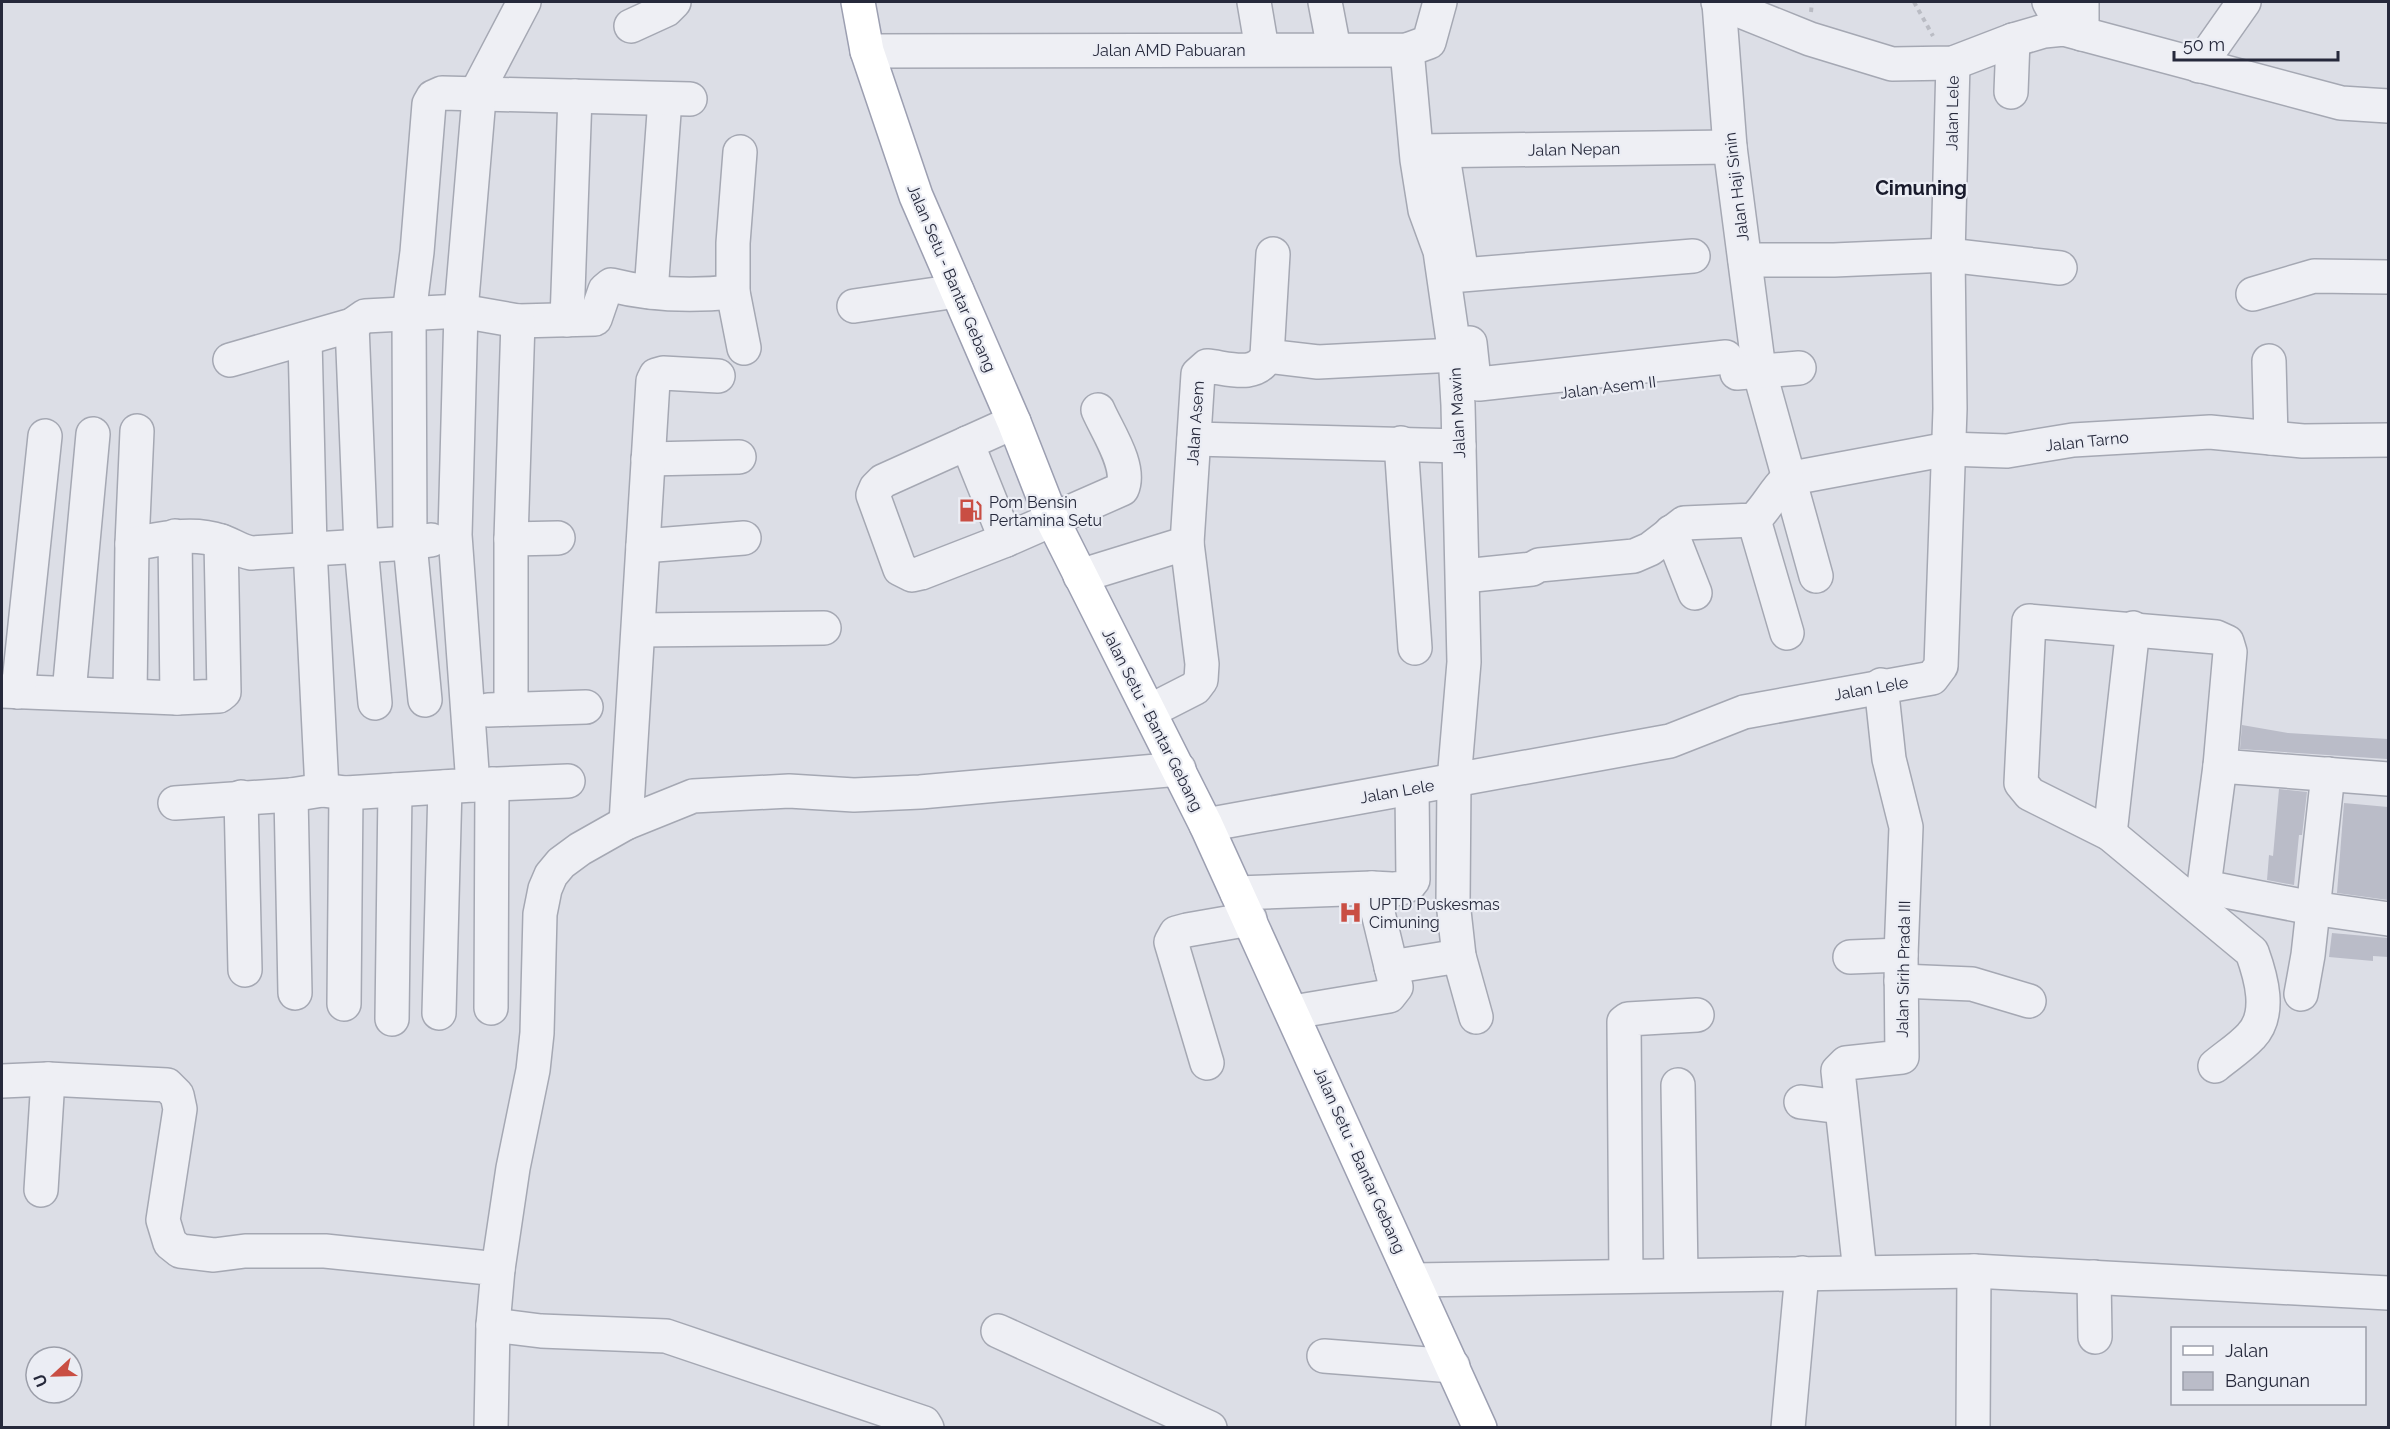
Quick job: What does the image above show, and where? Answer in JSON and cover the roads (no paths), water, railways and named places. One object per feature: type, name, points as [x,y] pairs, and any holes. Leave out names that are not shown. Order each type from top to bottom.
[{"type":"main road","name":"Jalan Setu - Bantar Gebang","points":[[858,2],[867,51],[916,196],[1014,422],[1052,519],[1206,825],[1293,1012],[1453,1366],[1471,1420]]},
{"type":"street","points":[[491,1008],[470,785],[469,712],[455,535],[461,311],[480,86],[524,2]]},
{"type":"street","points":[[631,26],[666,10],[674,2]]},
{"type":"street","points":[[1254,2],[1262,49]]},
{"type":"street","points":[[1325,2],[1334,49]]},
{"type":"street","name":"Jalan AMD Pabuaran","points":[[867,51],[1407,50],[1430,42],[1440,2]]},
{"type":"street","points":[[1718,2],[1810,39],[1892,64],[1953,63],[2044,31],[2065,21],[2082,2]]},
{"type":"street","name":"Jalan Haji Sinin","points":[[1718,2],[1730,147],[1759,370],[1787,478],[1816,576]]},
{"type":"street","points":[[2199,66],[2244,2]]},
{"type":"street","points":[[2065,21],[2199,66],[2341,102],[2388,106]]},
{"type":"street","points":[[2011,92],[2013,40]]},
{"type":"street","name":"Jalan Mawin","points":[[1407,50],[1426,160],[1425,210],[1440,251],[1455,355],[1464,576],[1464,662],[1454,781],[1453,902],[1459,956],[1476,1017]]},
{"type":"street","name":"Jalan Lele","points":[[1206,825],[1670,741],[1744,712],[1881,685],[1932,678],[1941,666],[1948,449],[1948,255],[1953,63]]},
{"type":"street","points":[[425,700],[410,543],[409,314],[417,252],[429,104],[433,97],[442,93],[480,93],[678,99],[651,292]]},
{"type":"street","points":[[567,321],[575,96]]},
{"type":"street","name":"Jalan Nepan","points":[[1426,160],[1730,147]]},
{"type":"street","points":[[740,152],[733,243],[733,292],[744,348]]},
{"type":"street","points":[[1665,164],[1426,160],[1462,275],[1474,380],[1479,384],[1726,357]]},
{"type":"street","points":[[1273,254],[1267,356],[1318,362],[1455,355]]},
{"type":"street","points":[[1745,260],[1834,260],[1948,255],[2060,268]]},
{"type":"street","points":[[1462,275],[1693,256]]},
{"type":"street","points":[[2253,294],[2314,276],[2388,277]]},
{"type":"street","points":[[230,360],[352,325],[365,316],[461,311],[518,321],[567,321],[595,319],[608,286],[651,292],[705,294],[733,292]]},
{"type":"street","points":[[854,306],[957,291]]},
{"type":"street","points":[[511,708],[511,539],[518,321]]},
{"type":"street","points":[[352,325],[361,546],[375,703]]},
{"type":"street","points":[[305,339],[310,548],[320,793],[344,1004]]},
{"type":"street","name":"Jalan Asem","points":[[1150,711],[1196,688],[1201,680],[1202,664],[1187,543],[1198,374],[1207,366],[1252,371],[1263,365],[1267,356]]},
{"type":"street","points":[[2269,361],[2271,438]]},
{"type":"street","name":"Jalan Asem II","points":[[1458,405],[1759,370],[1799,368]]},
{"type":"street","points":[[626,823],[653,381],[656,375],[663,373],[718,376]]},
{"type":"street","points":[[1014,422],[883,481],[876,488],[873,495],[900,569],[912,575],[921,573],[1006,540],[1122,489],[1126,481],[1124,469],[1098,410]]},
{"type":"street","points":[[130,695],[132,544],[137,431]]},
{"type":"street","name":"Jalan Tarno","points":[[1787,478],[1948,449],[2007,451],[2073,440],[2210,432],[2303,441],[2388,440]]},
{"type":"street","points":[[69,693],[93,434]]},
{"type":"street","points":[[45,436],[6,692],[212,698],[224,692],[221,541]]},
{"type":"street","points":[[1194,439],[1459,446]]},
{"type":"street","points":[[967,443],[1006,540]]},
{"type":"street","points":[[1401,443],[1415,648]]},
{"type":"street","points":[[648,459],[739,457]]},
{"type":"street","points":[[1464,576],[1532,569],[1539,565],[1634,556],[1650,549],[1684,524],[1754,520],[1766,508],[1771,495],[1787,478]]},
{"type":"street","points":[[1754,520],[1787,633]]},
{"type":"street","points":[[1671,532],[1695,593]]},
{"type":"street","points":[[132,544],[175,536],[221,541],[237,550],[251,553],[410,543],[455,535]]},
{"type":"street","points":[[175,536],[177,698]]},
{"type":"street","points":[[511,539],[558,538]]},
{"type":"street","points":[[643,546],[744,538]]},
{"type":"street","points":[[1080,576],[1187,543]]},
{"type":"street","points":[[2203,898],[2220,766],[2230,652],[2227,642],[2216,637],[2133,628],[2029,621],[2020,783],[2030,794],[2110,834],[2152,871],[2203,898],[2252,952],[2261,988],[2263,1014],[2253,1035],[2215,1066]]},
{"type":"street","points":[[639,630],[824,628]]},
{"type":"street","points":[[2110,834],[2133,628]]},
{"type":"street","name":"Jalan Sirih Prada III","points":[[1860,1272],[1838,1071],[1846,1063],[1902,1057],[1901,968],[1906,827],[1889,759],[1881,685]]},
{"type":"street","points":[[469,712],[511,708],[586,707]]},
{"type":"street","points":[[2220,766],[2388,779]]},
{"type":"street","points":[[491,1428],[493,1325],[498,1269],[513,1168],[533,1070],[537,1033],[540,914],[545,889],[561,863],[626,823],[693,796],[789,791],[854,795],[920,792],[1179,770]]},
{"type":"street","points":[[2301,994],[2328,774]]},
{"type":"street","points":[[175,803],[241,797],[568,781]]},
{"type":"street","points":[[439,1013],[470,785]]},
{"type":"street","points":[[1207,1063],[1171,942],[1176,933],[1243,906],[1372,888],[1402,889],[1410,886],[1413,880],[1412,789]]},
{"type":"street","points":[[392,1019],[395,790]]},
{"type":"street","points":[[295,993],[320,793]]},
{"type":"street","points":[[241,797],[246,970]]},
{"type":"street","points":[[1293,1012],[1389,996],[1396,987],[1372,888]]},
{"type":"street","points":[[2203,898],[2312,908],[2388,919]]},
{"type":"street","points":[[1391,967],[1459,956]]},
{"type":"street","points":[[1850,957],[1972,984],[2029,1001]]},
{"type":"street","points":[[1626,1276],[1624,1022],[1628,1019],[1697,1015]]},
{"type":"street","points":[[2,1082],[48,1079],[167,1085],[177,1095],[180,1109],[164,1220],[170,1243],[180,1251],[214,1255],[245,1251],[325,1251],[498,1269]]},
{"type":"street","points":[[40,1190],[48,1079]]},
{"type":"street","points":[[1678,1084],[1681,1275]]},
{"type":"street","points":[[1802,1102],[1841,1107]]},
{"type":"street","points":[[1413,1280],[1974,1271],[2388,1293]]},
{"type":"street","points":[[1973,1428],[1974,1271]]},
{"type":"street","points":[[1788,1428],[1802,1274]]},
{"type":"street","points":[[2094,1277],[2095,1337]]},
{"type":"street","points":[[493,1325],[666,1336],[924,1423],[927,1428]]},
{"type":"street","points":[[998,1331],[1210,1428]]},
{"type":"street","points":[[1324,1356],[1453,1366]]},
{"type":"place","name":"Pom Bensin Pertamina Setu","points":[[971,511]]},
{"type":"place","name":"UPTD Puskesmas Cimuning","points":[[1351,913]]},
{"type":"district","name":"Cimuning","points":[[1921,188]]}]
